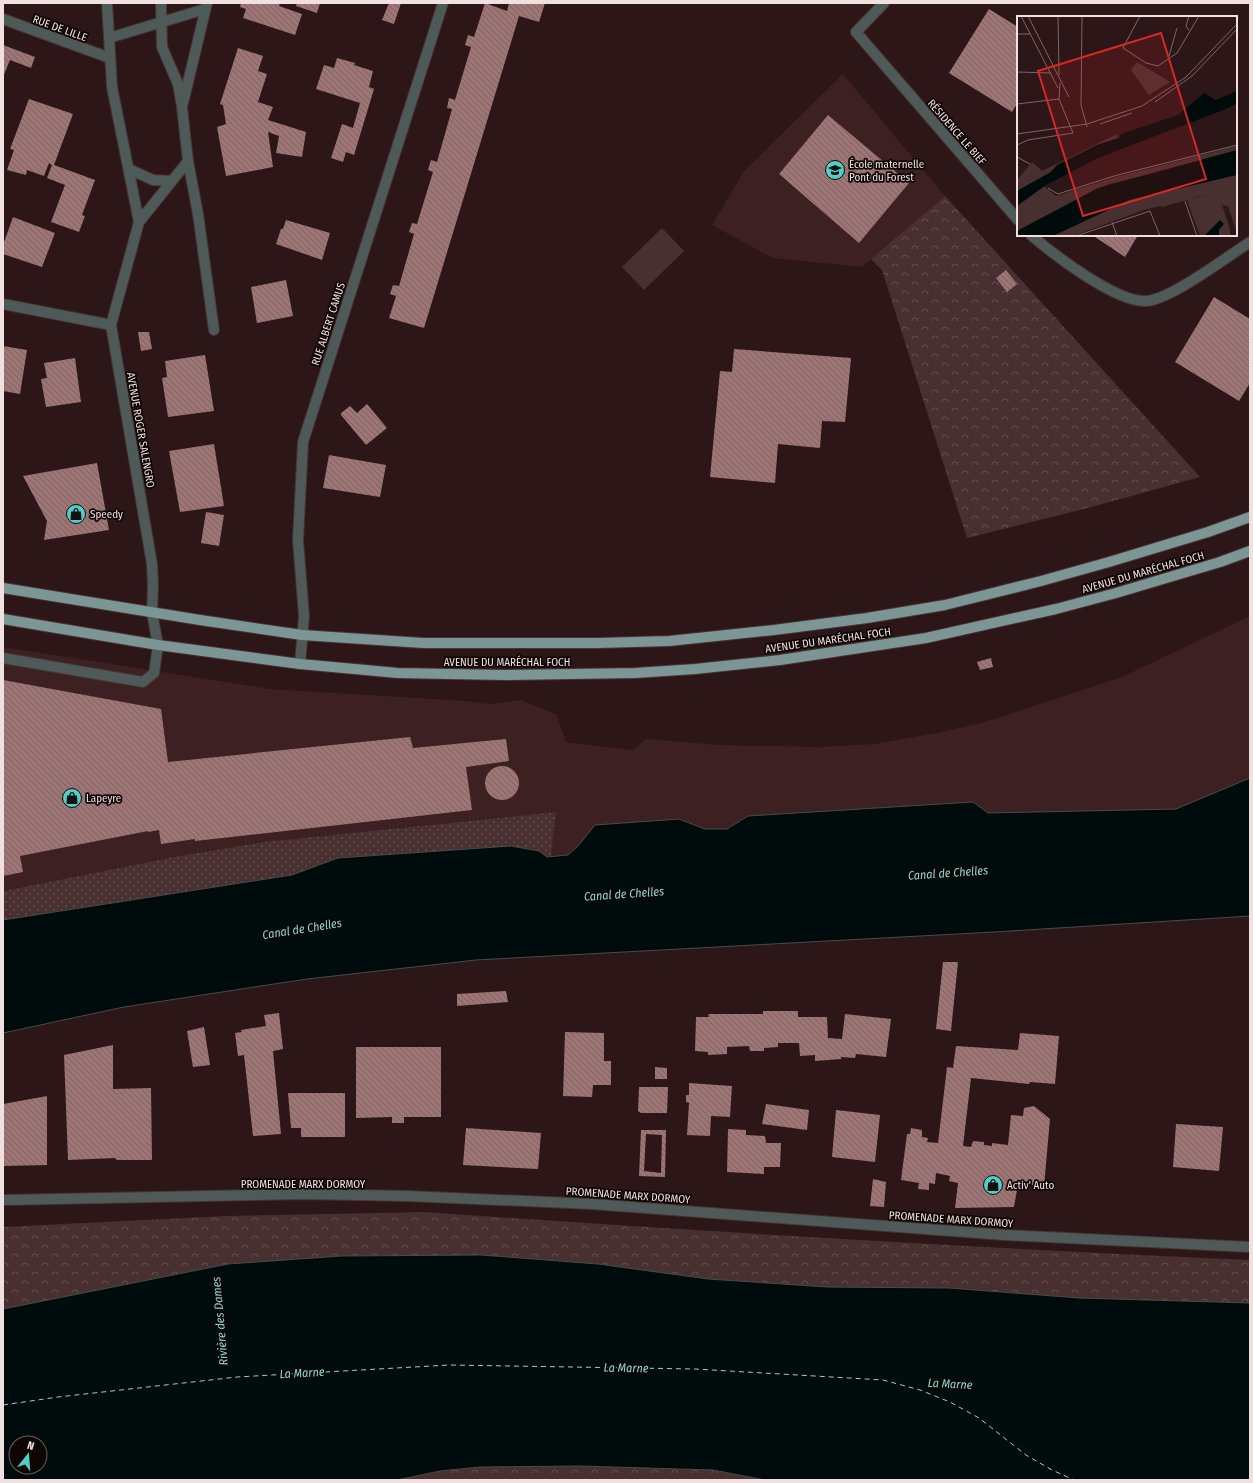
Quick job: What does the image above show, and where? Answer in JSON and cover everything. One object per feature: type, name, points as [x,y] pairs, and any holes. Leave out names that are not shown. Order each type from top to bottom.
[{"type":"main road","name":"AVENUE DU MARÉCHAL FOCH","points":[[3,588],[152,613],[302,635],[423,643],[598,644],[669,640],[774,630],[867,618],[945,605],[1041,581],[1208,532],[1250,517]]},
{"type":"main road","name":"AVENUE DU MARÉCHAL FOCH","points":[[3,619],[158,645],[300,664],[398,672],[503,675],[578,675],[695,669],[780,660],[926,638],[1056,609],[1220,562],[1250,551]]},
{"type":"street","name":"AVENUE ROGER SALENGRO","points":[[107,3],[112,87],[139,222]]},
{"type":"street","points":[[161,3],[162,47],[178,84],[188,161],[198,214],[214,330]]},
{"type":"street","name":"RUE ALBERT CAMUS","points":[[300,664],[304,616],[298,540],[302,442],[443,3]]},
{"type":"street","name":"RÉSIDENCE LE BIEF","points":[[884,3],[856,32],[1017,219]]},
{"type":"street","points":[[110,38],[206,6]]},
{"type":"street","points":[[182,107],[206,6]]},
{"type":"street","name":"RUE DE LILLE","points":[[3,19],[110,58]]},
{"type":"street","name":"AVENUE ROGER SALENGRO","points":[[3,658],[143,682],[154,673],[158,645],[152,613],[154,585],[152,564],[111,325],[139,222],[188,161]]},
{"type":"street","points":[[129,169],[153,180],[172,181]]},
{"type":"street","points":[[1032,236],[1050,251],[1115,294],[1146,302],[1172,293],[1250,242]]},
{"type":"street","points":[[3,304],[111,325]]},
{"type":"street","name":"PROMENADE MARX DORMOY","points":[[3,1200],[304,1194],[407,1196],[592,1204],[1005,1235],[1250,1247]]},
{"type":"shaded area","name":"École maternelle Pont du Forest","points":[[843,74],[945,196],[862,267],[772,258],[712,225],[744,171]]},
{"type":"shaded area","points":[[1250,616],[1250,778],[1176,809],[988,813],[973,802],[748,816],[727,829],[705,829],[679,819],[578,846],[568,855],[551,857],[556,812],[263,842],[179,856],[3,891],[3,647],[270,689],[466,701],[489,704],[521,700],[556,714],[565,738],[565,742],[633,750],[646,739],[720,745],[820,747],[874,744],[937,733],[985,722],[1122,677]]},
{"type":"green space","points":[[945,196],[1200,477],[1088,508],[967,538],[882,270],[871,259]]},
{"type":"green space","points":[[662,228],[684,251],[644,290],[622,267]]},
{"type":"green space","points":[[556,812],[551,857],[547,857],[539,851],[338,858],[292,875],[3,920],[3,891],[179,856],[263,842]]},
{"type":"green space","points":[[423,1212],[836,1239],[1250,1260],[1250,1303],[1079,1298],[949,1288],[827,1287],[708,1279],[598,1264],[481,1255],[342,1256],[228,1264],[3,1309],[3,1227],[226,1216]]},
{"type":"green space","points":[[580,1466],[713,1470],[765,1480],[397,1480],[440,1471],[480,1467]]},
{"type":"water","name":"Canal de Chelles","points":[[1250,778],[1250,916],[994,932],[476,960],[307,979],[124,1007],[3,1033],[3,920],[292,875],[338,858],[511,846],[539,851],[547,857],[568,855],[578,846],[595,825],[679,819],[705,829],[727,829],[748,816],[973,802],[988,813],[1176,809]]},
{"type":"water","points":[[481,1255],[598,1264],[708,1279],[827,1287],[949,1288],[1079,1298],[1250,1303],[1250,1480],[765,1480],[713,1470],[580,1466],[480,1467],[440,1471],[397,1480],[3,1480],[3,1309],[228,1264],[342,1256]]},
{"type":"building","points":[[241,3],[280,3],[279,6],[302,14],[295,35],[243,18],[246,9],[240,7]]},
{"type":"building","points":[[297,3],[320,3],[317,13],[296,6]]},
{"type":"building","points":[[389,3],[401,3],[394,24],[382,20]]},
{"type":"building","points":[[485,3],[507,11],[509,3],[545,3],[539,22],[519,16],[424,328],[389,318],[396,296],[390,294],[393,285],[399,286],[414,234],[409,232],[412,223],[417,224],[433,172],[428,170],[431,160],[437,162],[452,109],[447,108],[449,98],[455,100],[471,47],[465,45],[468,35],[474,37]]},
{"type":"building","points":[[989,9],[1017,26],[1017,104],[1012,112],[949,73]]},
{"type":"building","points":[[3,45],[35,57],[31,68],[10,60],[3,77]]},
{"type":"building","points":[[238,48],[263,56],[258,71],[267,74],[258,102],[273,107],[268,120],[306,132],[302,157],[276,153],[279,136],[268,132],[273,167],[226,176],[217,127],[226,124],[223,105],[220,104]]},
{"type":"building","points":[[337,58],[355,63],[354,65],[373,71],[369,87],[374,89],[354,155],[346,152],[343,162],[331,158],[342,124],[353,128],[360,103],[316,89],[324,65],[334,68]]},
{"type":"building","points":[[29,99],[73,114],[54,165],[95,180],[82,215],[85,216],[79,232],[51,222],[65,185],[47,178],[52,165],[49,163],[44,176],[27,170],[26,175],[7,170],[14,150],[10,149]]},
{"type":"building","points":[[828,115],[909,183],[859,243],[779,174]]},
{"type":"building","points":[[13,217],[55,233],[42,267],[3,254],[3,245]]},
{"type":"building","points":[[286,220],[330,233],[322,260],[276,244]]},
{"type":"building","points":[[1094,236],[1137,236],[1125,257]]},
{"type":"building","points":[[1006,270],[1017,284],[1007,292],[996,278]]},
{"type":"building","points":[[286,280],[293,316],[257,323],[251,287]]},
{"type":"building","points":[[1214,297],[1250,319],[1250,383],[1239,401],[1175,362]]},
{"type":"building","points":[[138,332],[149,332],[152,349],[141,351]]},
{"type":"building","points":[[3,346],[27,350],[20,394],[3,391]]},
{"type":"building","points":[[734,349],[851,358],[845,422],[822,421],[820,448],[778,444],[775,483],[710,477],[720,371],[732,372]]},
{"type":"building","points":[[205,355],[214,411],[168,417],[162,378],[167,377],[165,361]]},
{"type":"building","points":[[75,358],[81,402],[46,407],[41,379],[47,378],[44,363]]},
{"type":"building","points":[[367,404],[387,428],[366,445],[341,415],[341,413],[350,406],[357,413]]},
{"type":"building","points":[[214,444],[224,506],[180,512],[169,451]]},
{"type":"building","points":[[329,455],[386,465],[380,497],[323,488]]},
{"type":"building","points":[[97,463],[109,530],[44,540],[47,521],[23,476]]},
{"type":"building","points":[[206,512],[224,515],[219,546],[201,543]]},
{"type":"building","points":[[991,658],[993,667],[980,670],[977,662]]},
{"type":"building","points":[[3,680],[161,709],[168,762],[410,737],[413,748],[506,739],[509,761],[466,767],[472,810],[195,841],[195,839],[161,844],[159,830],[148,831],[20,856],[23,872],[3,876]]},
{"type":"building","points":[[499,766],[505,766],[514,771],[518,777],[518,789],[514,795],[505,800],[499,800],[490,795],[485,786],[485,780],[490,771]]},
{"type":"building","points":[[943,962],[958,962],[951,1031],[936,1029]]},
{"type":"building","points":[[506,991],[508,1002],[457,1006],[457,994]]},
{"type":"building","points":[[763,1011],[798,1011],[798,1017],[827,1017],[828,1038],[842,1039],[845,1014],[891,1019],[886,1057],[856,1054],[855,1058],[841,1057],[841,1059],[815,1061],[815,1055],[800,1056],[799,1043],[778,1043],[778,1047],[764,1048],[764,1051],[750,1051],[749,1046],[727,1047],[727,1054],[708,1055],[708,1052],[695,1051],[696,1017],[709,1017],[708,1014],[763,1014]]},
{"type":"building","points":[[279,1013],[283,1049],[273,1051],[281,1134],[253,1136],[244,1055],[238,1056],[235,1033],[242,1032],[241,1030],[266,1026],[264,1015]]},
{"type":"building","points":[[204,1027],[210,1065],[193,1067],[187,1031]]},
{"type":"building","points":[[565,1032],[604,1033],[604,1061],[611,1061],[611,1085],[593,1085],[592,1097],[563,1096]]},
{"type":"building","points":[[1020,1033],[1059,1036],[1055,1084],[1030,1082],[1029,1084],[971,1078],[963,1146],[971,1147],[973,1141],[984,1142],[984,1145],[992,1146],[992,1143],[1008,1145],[1011,1115],[1023,1116],[1024,1108],[1034,1106],[1050,1119],[1044,1186],[1018,1184],[1014,1207],[955,1208],[958,1183],[949,1181],[950,1176],[936,1173],[935,1184],[929,1183],[929,1190],[918,1189],[919,1183],[901,1180],[907,1134],[910,1134],[911,1128],[922,1130],[922,1137],[928,1138],[927,1142],[938,1143],[947,1067],[953,1068],[956,1046],[1018,1050]]},
{"type":"building","points":[[113,1045],[113,1089],[151,1088],[152,1160],[117,1160],[115,1158],[68,1160],[64,1055]]},
{"type":"building","points":[[356,1047],[441,1047],[441,1117],[404,1117],[404,1123],[392,1123],[392,1117],[356,1118]]},
{"type":"building","points":[[655,1067],[667,1068],[667,1079],[655,1079]]},
{"type":"building","points":[[689,1083],[732,1086],[730,1117],[711,1116],[710,1136],[687,1135],[689,1103],[686,1102],[686,1095],[689,1095]]},
{"type":"building","points":[[639,1087],[668,1087],[667,1113],[641,1113],[638,1111]]},
{"type":"building","points":[[288,1093],[345,1093],[345,1137],[301,1137],[301,1128],[291,1128]]},
{"type":"building","points":[[47,1096],[47,1165],[3,1166],[3,1104]]},
{"type":"building","points":[[766,1104],[809,1110],[807,1130],[762,1124]]},
{"type":"building","points":[[836,1110],[880,1115],[875,1162],[832,1157]]},
{"type":"building","points":[[1176,1124],[1223,1127],[1219,1171],[1173,1167]]},
{"type":"building","points":[[466,1128],[541,1133],[538,1169],[463,1165]]},
{"type":"building","points":[[728,1129],[746,1130],[746,1135],[765,1136],[766,1143],[781,1143],[780,1167],[764,1167],[764,1174],[727,1172]]},
{"type":"building","points":[[641,1130],[666,1130],[665,1177],[639,1176]],"holes":[[[646,1134],[662,1135],[661,1173],[644,1171]]]},
{"type":"building","points":[[873,1179],[886,1182],[884,1207],[870,1206]]},
{"type":"ferry route","points":[[3,1405],[58,1397],[237,1377],[449,1365],[695,1369],[883,1380],[920,1390],[950,1402],[979,1418],[1026,1455],[1052,1470],[1074,1480]]},
{"type":"place","name":"École maternelle Pont du Forest","points":[[835,170]]},
{"type":"place","name":"Speedy","points":[[76,514]]},
{"type":"place","name":"Lapeyre","points":[[72,798]]},
{"type":"place","name":"Activ' Auto","points":[[993,1185]]},
{"type":"water label","name":"Rivière des Dames","points":[[220,1321]]},
{"type":"water label","name":"La Marne","points":[[626,1368]]},
{"type":"water label","name":"La Marne","points":[[302,1373]]},
{"type":"water label","name":"La Marne","points":[[950,1384]]}]
